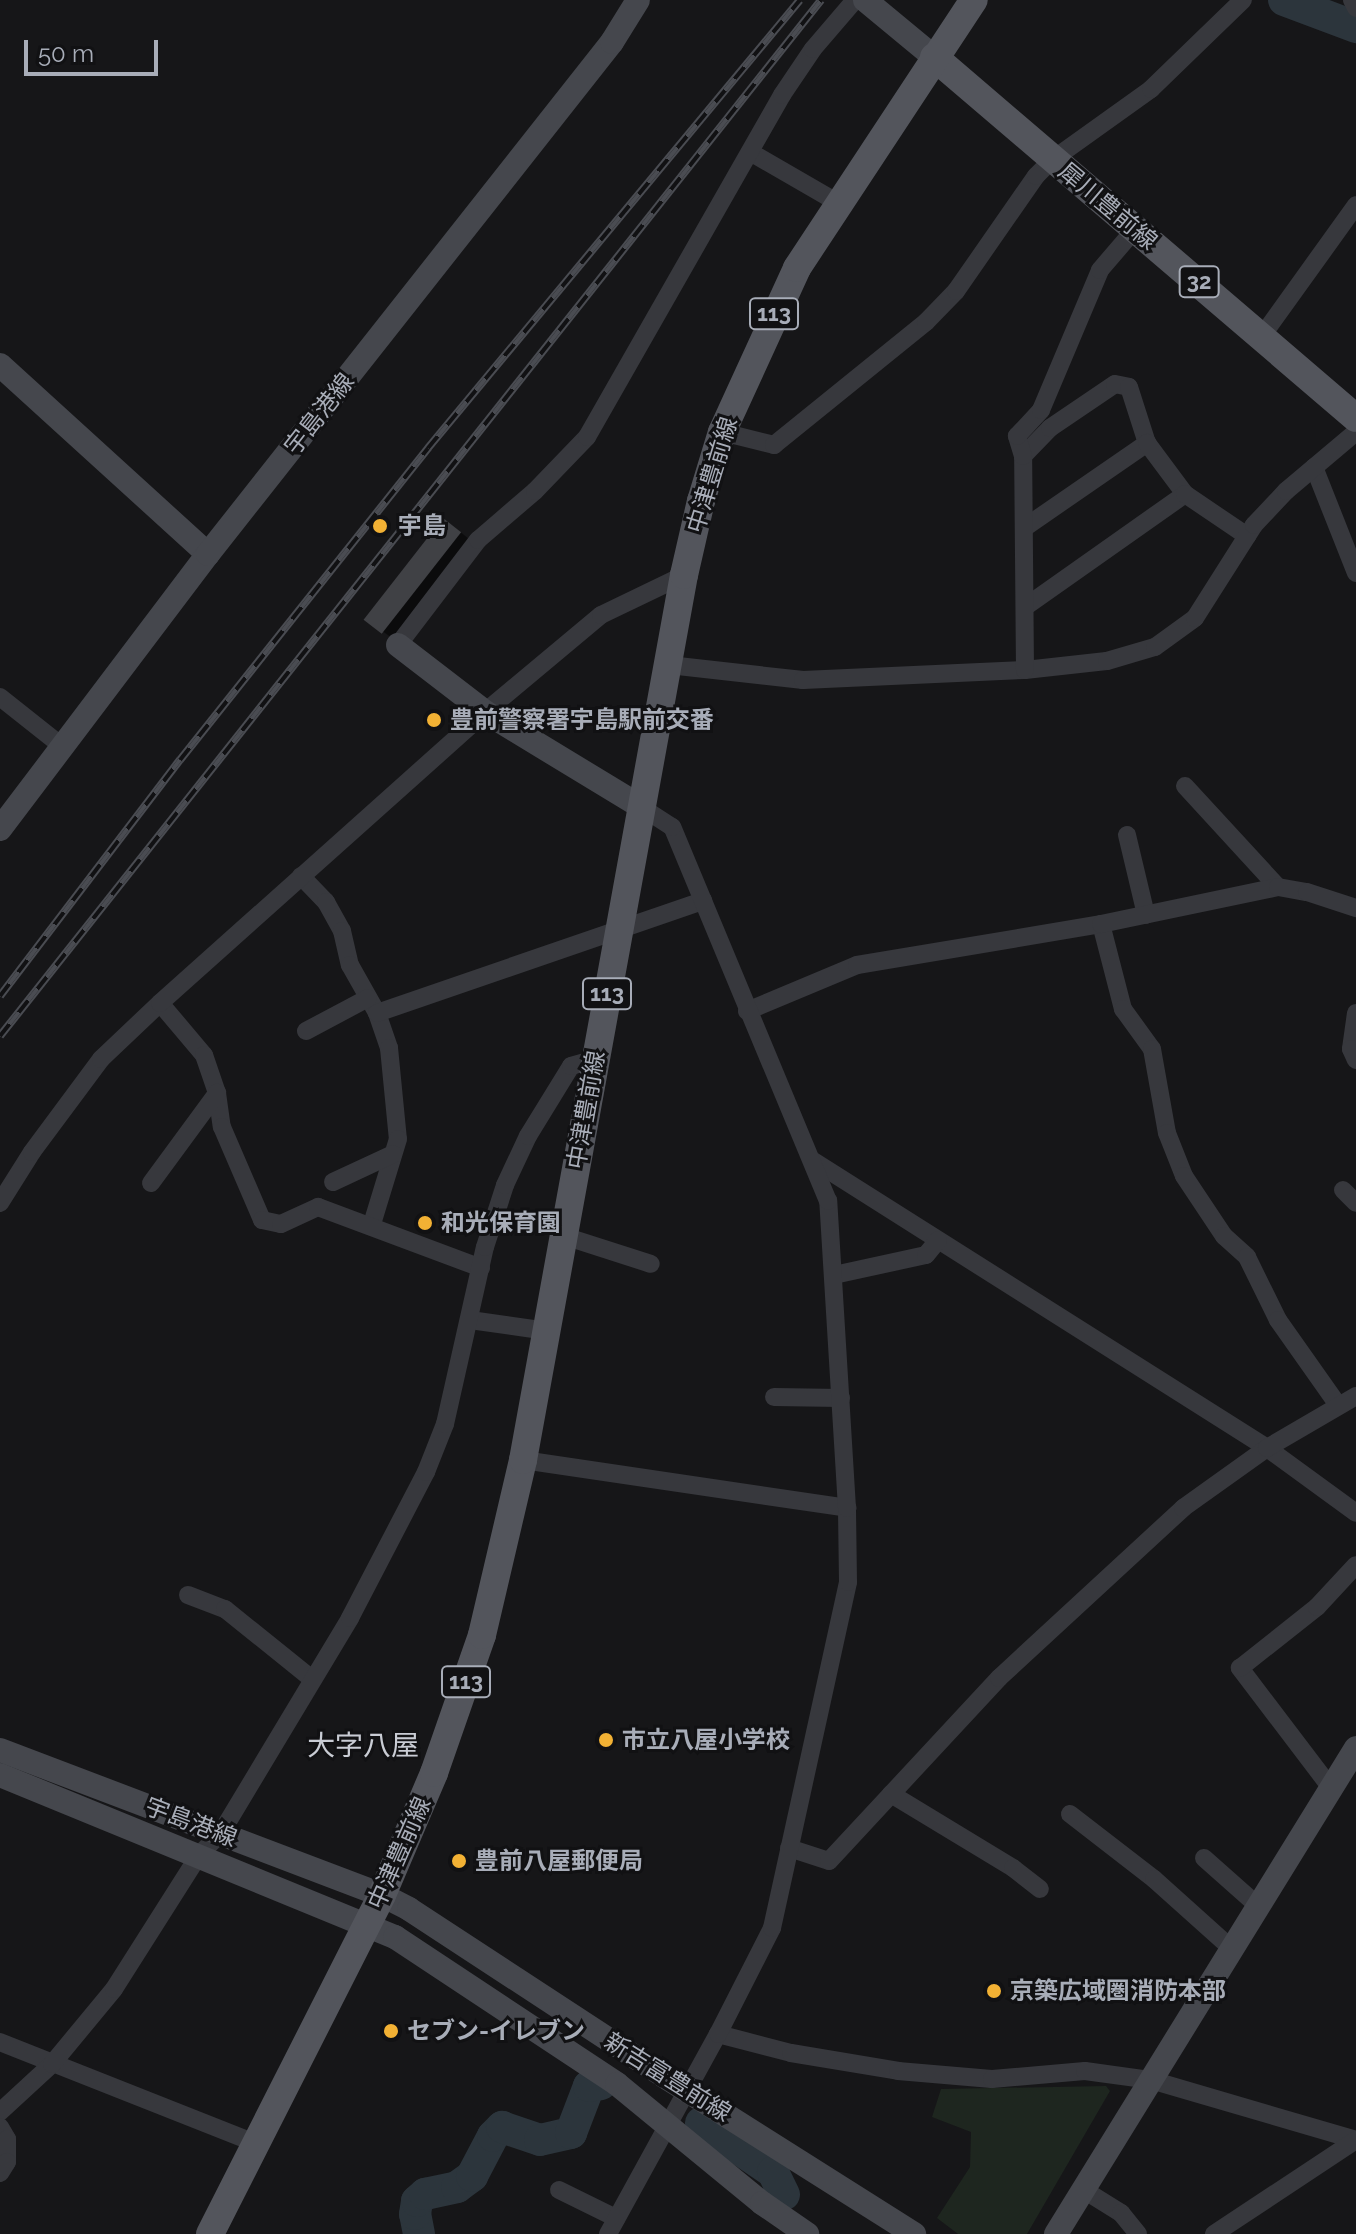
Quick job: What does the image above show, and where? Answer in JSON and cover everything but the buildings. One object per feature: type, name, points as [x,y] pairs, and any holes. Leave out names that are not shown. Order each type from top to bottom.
[{"type":"main road","name":"宇島港線","points":[[0,829],[208,554],[612,42],[638,0]]},
{"type":"main road","points":[[865,0],[934,57]]},
{"type":"main road","name":"中津豊前線","points":[[210,2234],[382,1895],[434,1773],[482,1635],[523,1460],[684,575],[701,501],[722,432],[797,268],[974,0]]},
{"type":"main road","name":"犀川豊前線","points":[[934,57],[1356,418]]},
{"type":"main road","points":[[0,365],[208,554]]},
{"type":"main road","points":[[398,645],[485,712],[643,808]]},
{"type":"main road","points":[[0,1732],[87,1782]]},
{"type":"main road","points":[[1056,2234],[1258,1906],[1343,1779],[1356,1748]]},
{"type":"main road","name":"宇島港線","points":[[0,1750],[382,1895]]},
{"type":"main road","name":"宇島港線","points":[[0,1775],[368,1923]]},
{"type":"main road","points":[[0,1789],[74,1804]]},
{"type":"main road","name":"新吉富豊前線","points":[[382,1895],[409,1909],[914,2234]]},
{"type":"main road","name":"新吉富豊前線","points":[[368,1923],[395,1937],[559,2044],[668,2124],[762,2203],[807,2234]]},
{"type":"street","points":[[398,645],[478,540],[535,491],[587,437],[750,152],[813,49],[855,0]]},
{"type":"street","points":[[722,432],[774,445],[926,322],[956,291],[1036,176],[1052,160],[1151,89],[1243,0]]},
{"type":"street","points":[[1352,0],[1356,8]]},
{"type":"street","points":[[750,152],[840,204]]},
{"type":"street","points":[[1262,336],[1356,205]]},
{"type":"street","points":[[1025,670],[1023,456],[1017,436],[1041,410],[1100,270],[1136,228]]},
{"type":"street","points":[[1023,456],[1050,428],[1115,384],[1129,387],[1147,443],[1185,494],[1247,536]]},
{"type":"street","points":[[669,665],[803,680],[1025,670],[1107,661],[1155,647],[1195,618],[1247,536],[1286,491],[1356,432]]},
{"type":"street","points":[[1024,528],[1147,443]]},
{"type":"street","points":[[1314,467],[1356,573]]},
{"type":"street","points":[[1025,607],[1185,494]]},
{"type":"street","points":[[0,1203],[101,1059],[160,1003],[485,712],[601,615],[684,575]]},
{"type":"street","points":[[0,697],[63,747]]},
{"type":"street","points":[[1185,786],[1278,887]]},
{"type":"street","points":[[559,2190],[612,2226],[718,2034],[772,1928],[848,1582],[847,1508],[828,1201],[672,827],[643,808]]},
{"type":"street","points":[[1127,835],[1146,915]]},
{"type":"street","points":[[301,876],[326,902],[342,931],[350,965],[372,1006],[389,1048],[398,1139],[372,1224]]},
{"type":"street","points":[[747,1011],[857,965],[1101,924],[1278,887],[1307,892],[1356,908]]},
{"type":"street","points":[[306,1031],[372,1006],[703,901]]},
{"type":"street","points":[[1101,924],[1123,1009],[1152,1049],[1167,1133],[1184,1176],[1224,1236],[1247,1257],[1278,1320],[1338,1405]]},
{"type":"street","points":[[160,1003],[204,1055],[217,1093],[222,1127],[262,1220],[281,1224],[318,1207],[372,1224],[481,1268]]},
{"type":"street","points":[[1356,1013],[1351,1049],[1356,1060]]},
{"type":"street","points":[[0,2112],[52,2064],[114,1989],[199,1855],[221,1833],[350,1618],[426,1472],[450,1409],[498,1202],[528,1136],[571,1066],[595,1059]]},
{"type":"street","points":[[151,1183],[217,1093]]},
{"type":"street","points":[[333,1182],[393,1154]]},
{"type":"street","points":[[812,1160],[1267,1448],[1356,1513]]},
{"type":"street","points":[[564,1236],[651,1264]]},
{"type":"street","points":[[834,1275],[926,1255],[938,1240]]},
{"type":"street","points":[[470,1320],[547,1331]]},
{"type":"street","points":[[789,1848],[829,1861],[999,1678],[1171,1518],[1267,1448],[1356,1396]]},
{"type":"street","points":[[774,1397],[841,1398]]},
{"type":"street","points":[[523,1460],[847,1508]]},
{"type":"street","points":[[1343,1779],[1240,1668],[1317,1607],[1356,1565]]},
{"type":"street","points":[[188,1595],[225,1609],[312,1679]]},
{"type":"street","points":[[891,1794],[1013,1868],[1040,1889]]},
{"type":"street","points":[[1070,1814],[1154,1879],[1232,1949]]},
{"type":"street","points":[[1204,1858],[1258,1906]]},
{"type":"street","points":[[718,2034],[791,2053],[898,2071],[992,2079],[1085,2071],[1151,2080],[1356,2140],[1214,2234]]},
{"type":"street","points":[[0,2042],[257,2144]]},
{"type":"street","points":[[0,2127],[7,2139],[7,2162],[0,2173]]},
{"type":"street","points":[[1084,2190],[1121,2213],[1138,2234]]},
{"type":"shaded area","points":[[1106,2086],[1110,2091],[1027,2234],[958,2234],[937,2218],[970,2167],[971,2132],[932,2117],[941,2089]]},
{"type":"waterway","points":[[1284,0],[1356,27]]},
{"type":"waterway","points":[[419,2234],[415,2214],[417,2201],[425,2194],[457,2187],[472,2176],[493,2136],[502,2127],[540,2140],[571,2133],[589,2086],[601,2084]]},
{"type":"waterway","points":[[701,2123],[773,2172],[784,2195]]},
{"type":"railway","points":[[0,996],[180,760],[428,448],[800,0]]},
{"type":"railway","points":[[0,1036],[821,0]]},
{"type":"place","name":"宇島","points":[[380,526]]},
{"type":"place","name":"豊前警察署宇島駅前交番","points":[[434,720]]},
{"type":"place","name":"和光保育園","points":[[425,1223]]},
{"type":"place","name":"市立八屋小学校","points":[[606,1740]]},
{"type":"place","name":"豊前八屋郵便局","points":[[459,1861]]},
{"type":"place","name":"京築広域圏消防本部","points":[[994,1991]]},
{"type":"place","name":"セブン-イレブン","points":[[391,2031]]},
{"type":"district","name":"大字八屋","points":[[363,1746]]}]
